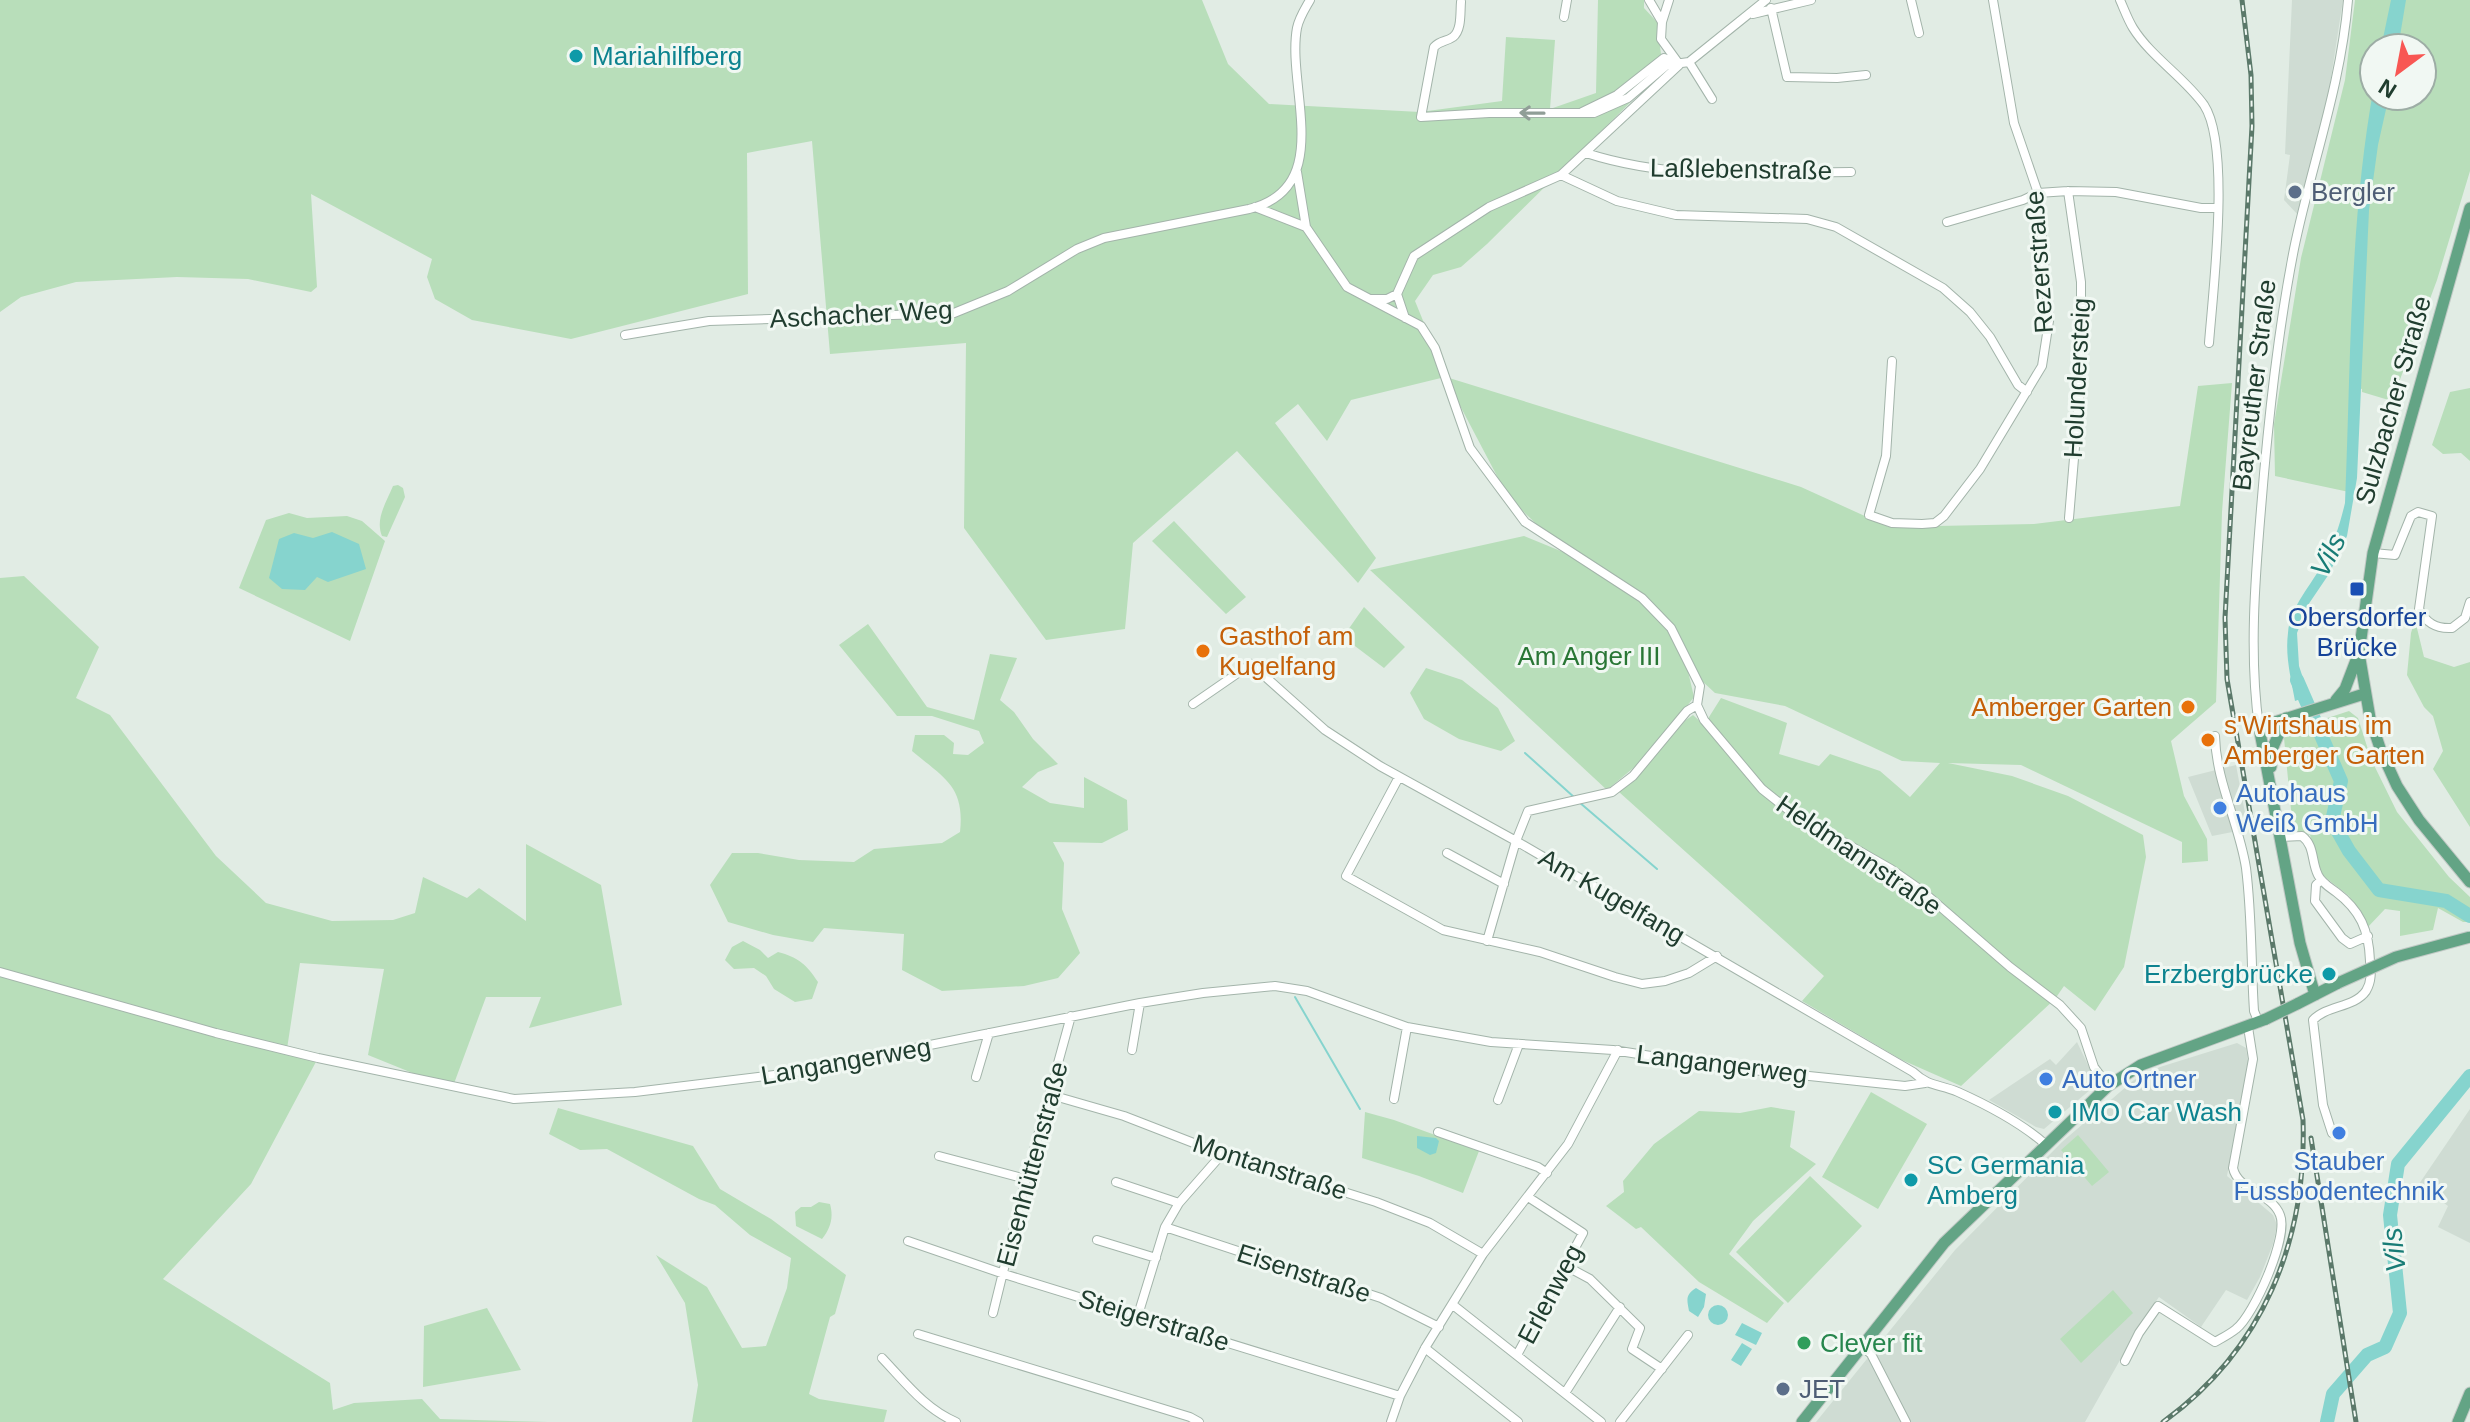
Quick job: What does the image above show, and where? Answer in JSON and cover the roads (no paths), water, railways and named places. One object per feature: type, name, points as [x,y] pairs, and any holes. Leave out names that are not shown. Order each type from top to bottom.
[{"type":"main road","name":"Sulzbacher Straße","points":[[2348,693],[2359,653],[2373,553],[2470,208]]},
{"type":"main road","name":"Sulzbacher Straße","points":[[2359,653],[2364,694],[2381,751],[2397,786],[2419,820],[2470,882]]},
{"type":"main road","points":[[2259,727],[2336,701],[2348,693],[2364,694]]},
{"type":"main road","name":"Bayreuther Straße","points":[[2269,780],[2273,747],[2286,718]]},
{"type":"main road","name":"Bayreuther Straße","points":[[2259,727],[2300,943],[2315,995]]},
{"type":"main road","points":[[1802,1422],[1944,1243],[2108,1086],[2141,1065],[2258,1023],[2396,957],[2470,937]]},
{"type":"main road","points":[[2458,1422],[2470,1393]]},
{"type":"street","points":[[1310,0],[1300,20],[1297,38],[1302,133],[1297,170],[1306,227],[1347,287],[1405,318]]},
{"type":"street","points":[[1564,17],[1567,0]]},
{"type":"street","points":[[1649,0],[1662,22]]},
{"type":"street","points":[[1669,0],[1662,22],[1661,39],[1712,99]]},
{"type":"street","points":[[1370,299],[1387,299],[1397,294],[1414,256],[1489,207],[1561,175],[1684,63],[1750,14],[1768,4],[1811,0]]},
{"type":"street","points":[[1911,0],[1919,33]]},
{"type":"street","name":"Rezerstraße","points":[[1892,361],[1886,456],[1869,515],[1892,523],[1935,523],[1944,516],[1980,469],[2042,366],[2049,321],[2038,193],[2014,123],[1993,0]]},
{"type":"street","points":[[2120,0],[2133,29],[2188,86],[2211,118],[2217,152],[2217,208],[2209,343]]},
{"type":"street","name":"Bayreuther Straße","points":[[2259,727],[2255,699],[2255,621],[2268,425],[2295,247],[2336,86],[2348,0]]},
{"type":"street","points":[[1461,2],[1459,30],[1454,37],[1440,41],[1434,47],[1421,117],[1489,113],[1594,113],[1628,98],[1667,65],[1684,63]]},
{"type":"street","points":[[1768,4],[1787,77],[1866,75]]},
{"type":"street","name":"Laßlebenstraße","points":[[1586,153],[1621,164],[1683,173],[1851,172]]},
{"type":"street","name":"Aschacher Weg","points":[[625,335],[709,321],[954,313],[1008,291],[1077,249],[1104,238],[1255,207],[1284,189],[1297,170]]},
{"type":"street","points":[[1561,175],[1617,201],[1676,215],[1807,219],[1836,227],[1943,288],[1970,312],[1990,337],[2018,385],[2027,392]]},
{"type":"street","points":[[1947,222],[2038,193],[2068,191],[2116,192],[2201,208],[2217,208]]},
{"type":"street","name":"Holundersteig","points":[[2068,191],[2081,282],[2081,375],[2069,518]]},
{"type":"street","points":[[1255,207],[1306,227]]},
{"type":"street","points":[[1397,294],[1405,318]]},
{"type":"street","name":"Heldmannstraße","points":[[1405,318],[1421,326],[1435,348],[1470,448],[1525,522],[1642,598],[1671,628],[1700,686],[1697,705],[1704,720],[1762,789],[1791,812],[1891,869],[1921,890],[2071,1015],[2081,1028],[2094,1067],[2108,1086]]},
{"type":"street","points":[[2373,553],[2395,555],[2411,516],[2418,512],[2432,516],[2419,609],[2434,626],[2452,628],[2465,618],[2470,602]]},
{"type":"street","name":"Am Kugelfang","points":[[1193,704],[1251,664],[1325,730],[1399,777],[1717,956],[1900,1063],[1925,1083],[1957,1092],[2026,1129],[2045,1144]]},
{"type":"street","points":[[1487,941],[1516,841],[1528,811],[1612,792],[1633,776],[1687,711],[1697,705]]},
{"type":"street","points":[[2125,1361],[2139,1333],[2158,1306],[2215,1342],[2238,1328],[2264,1286],[2281,1234],[2281,1217],[2274,1205],[2240,1180],[2233,1168],[2258,1023],[2254,1011],[2246,869],[2234,815],[2216,759],[2215,736]]},
{"type":"street","points":[[1399,777],[1346,876],[1443,930],[1540,952],[1642,984],[1689,973],[1717,956]]},
{"type":"street","points":[[2281,837],[2302,836],[2309,841],[2321,880],[2359,914],[2368,936],[2369,987],[2356,999],[2338,1005],[2313,1020],[2323,1105],[2332,1133]]},
{"type":"street","points":[[1447,853],[1504,884]]},
{"type":"street","points":[[2321,880],[2316,885],[2315,901],[2342,938],[2350,944],[2368,936]]},
{"type":"street","name":"Langangerweg","points":[[0,972],[216,1033],[514,1099],[702,1086],[790,1073],[1140,1003],[1275,986],[1307,991],[1407,1027],[1491,1042],[1618,1050],[1714,1066],[1905,1086],[1925,1083]]},
{"type":"street","points":[[1132,1050],[1140,1003]]},
{"type":"street","name":"Eisenhüttenstraße","points":[[993,1313],[1071,1016]]},
{"type":"street","points":[[1394,1099],[1407,1027]]},
{"type":"street","points":[[976,1077],[989,1033]]},
{"type":"street","points":[[1498,1100],[1519,1044]]},
{"type":"street","points":[[1391,1422],[1400,1396],[1425,1348],[1483,1254],[1547,1173],[1581,1122],[1618,1050]]},
{"type":"street","name":"Montanstraße","points":[[1051,1095],[1124,1116],[1222,1154],[1376,1202],[1430,1223],[1483,1254]]},
{"type":"street","points":[[1438,1132],[1538,1167],[1547,1173]]},
{"type":"street","points":[[1138,1315],[1165,1227],[1179,1203],[1222,1154]]},
{"type":"street","points":[[939,1156],[1026,1179]]},
{"type":"street","points":[[1116,1182],[1179,1203]]},
{"type":"street","name":"Erlenweg","points":[[1517,1355],[1583,1233],[1528,1197]]},
{"type":"street","name":"Eisenstraße","points":[[1165,1227],[1381,1298],[1439,1327]]},
{"type":"street","points":[[1097,1240],[1156,1258]]},
{"type":"street","name":"Steigerstraße","points":[[908,1241],[1004,1274],[1400,1396]]},
{"type":"street","points":[[1564,1265],[1590,1279],[1640,1328],[1632,1349],[1662,1369]]},
{"type":"street","points":[[1453,1305],[1601,1422]]},
{"type":"street","points":[[1565,1393],[1620,1307]]},
{"type":"street","points":[[918,1334],[1176,1412],[1199,1422]]},
{"type":"street","points":[[1620,1422],[1688,1335]]},
{"type":"street","points":[[1863,1347],[1871,1354],[1906,1422]]},
{"type":"street","points":[[1425,1348],[1518,1422]]},
{"type":"street","points":[[882,1358],[940,1419],[956,1422]]},
{"type":"water","points":[[2391,0],[2406,0],[2401,32],[2384,32]]},
{"type":"water","points":[[2370,112],[2385,112],[2369,210],[2357,478],[2347,536],[2329,574],[2308,605],[2297,633],[2299,666],[2309,696],[2295,701],[2288,659],[2290,623],[2331,547],[2345,503],[2355,241]]},
{"type":"water","points":[[332,532],[359,544],[366,569],[328,582],[317,577],[305,590],[282,589],[269,578],[279,539],[294,533],[313,538]]},
{"type":"water","points":[[1417,1136],[1436,1138],[1439,1141],[1436,1153],[1430,1155],[1417,1148]]},
{"type":"water","points":[[1696,1288],[1706,1294],[1698,1317],[1689,1311],[1687,1301],[1688,1295]]},
{"type":"water","points":[[1718,1305],[1725,1308],[1728,1315],[1725,1322],[1718,1325],[1711,1322],[1708,1315],[1711,1308]]},
{"type":"water","points":[[1742,1323],[1762,1333],[1756,1345],[1735,1335]]},
{"type":"water","points":[[1742,1343],[1752,1349],[1741,1366],[1731,1360]]},
{"type":"waterway","name":"Vils","points":[[2297,680],[2341,781],[2332,821],[2349,851],[2379,890],[2446,901],[2470,916]]},
{"type":"waterway","points":[[1525,753],[1575,798]]},
{"type":"waterway","points":[[1579,802],[1657,869]]},
{"type":"waterway","points":[[1295,997],[1360,1109]]},
{"type":"waterway","name":"Vils","points":[[2327,1422],[2333,1394],[2367,1355],[2385,1347],[2400,1313],[2390,1215],[2398,1164],[2470,1076]]},
{"type":"railway","points":[[2163,1422],[2198,1393],[2228,1361],[2252,1327],[2272,1289],[2287,1250],[2297,1208],[2302,1165],[2303,1120],[2227,679],[2225,618],[2252,126],[2251,75],[2242,0]]},
{"type":"railway","points":[[2311,1138],[2356,1422]]},
{"type":"place","name":"Mariahilfberg","points":[[576,56]]},
{"type":"place","name":"Bergler","points":[[2295,192]]},
{"type":"place","name":"Obersdorfer Brücke","points":[[2357,589]]},
{"type":"place","name":"Gasthof am Kugelfang","points":[[1203,651]]},
{"type":"place","name":"Amberger Garten","points":[[2188,707]]},
{"type":"place","name":"s'Wirtshaus im Amberger Garten","points":[[2208,740]]},
{"type":"place","name":"Autohaus Weiß GmbH","points":[[2220,808]]},
{"type":"place","name":"Erzbergbrücke","points":[[2329,974]]},
{"type":"place","name":"Auto Ortner","points":[[2046,1079]]},
{"type":"place","name":"IMO Car Wash","points":[[2055,1112]]},
{"type":"place","name":"Stauber Fussbodentechnik","points":[[2339,1133]]},
{"type":"place","name":"SC Germania Amberg","points":[[1911,1180]]},
{"type":"place","name":"Clever fit","points":[[1804,1343]]},
{"type":"place","name":"JET","points":[[1783,1389]]},
{"type":"park label","name":"Am Anger III","points":[[1589,656]]}]
